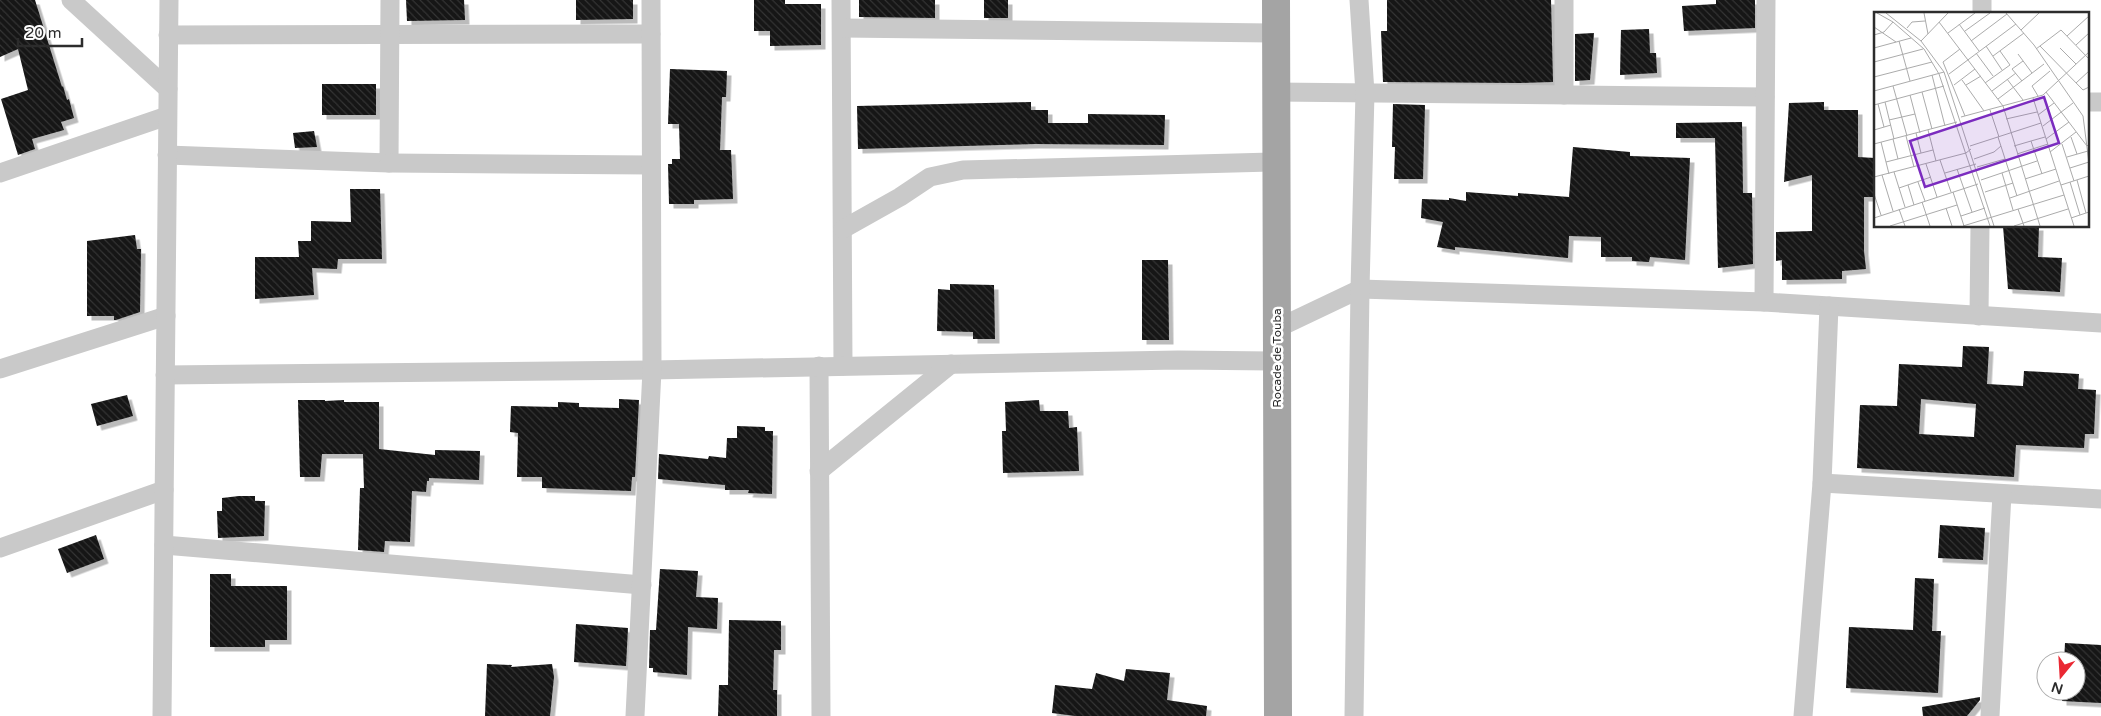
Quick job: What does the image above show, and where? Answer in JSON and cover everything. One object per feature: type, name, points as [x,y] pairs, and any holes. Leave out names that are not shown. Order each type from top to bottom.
[{"type":"main road","name":"Rocade de Touba","points":[[1276,0],[1278,716]]},
{"type":"street","points":[[72,0],[168,89]]},
{"type":"street","points":[[162,716],[168,0]]},
{"type":"street","points":[[389,163],[390,0]]},
{"type":"street","points":[[635,716],[652,370],[651,0]]},
{"type":"street","points":[[842,0],[843,366]]},
{"type":"street","points":[[1354,716],[1360,289],[1365,93],[1359,0]]},
{"type":"street","points":[[1564,0],[1564,95]]},
{"type":"street","points":[[1764,302],[1766,0]]},
{"type":"street","points":[[842,28],[1275,33]]},
{"type":"street","points":[[168,35],[390,33],[651,34]]},
{"type":"street","points":[[1275,92],[1765,97]]},
{"type":"street","points":[[2088,102],[2101,102]]},
{"type":"street","points":[[0,173],[167,116]]},
{"type":"street","points":[[167,155],[389,163],[651,165]]},
{"type":"street","points":[[843,228],[900,197],[930,177],[963,170],[1275,162]]},
{"type":"street","points":[[1979,316],[1980,228]]},
{"type":"street","points":[[1278,328],[1360,289],[1764,302],[2101,323]]},
{"type":"street","points":[[1803,716],[1822,483],[1829,306]]},
{"type":"street","points":[[0,369],[166,316]]},
{"type":"street","points":[[166,375],[652,370],[1178,360],[1277,360]]},
{"type":"street","points":[[819,470],[951,364]]},
{"type":"street","points":[[819,366],[821,716]]},
{"type":"street","points":[[1822,483],[2101,499]]},
{"type":"street","points":[[0,548],[164,490]]},
{"type":"street","points":[[1990,716],[2002,494]]},
{"type":"street","points":[[164,545],[642,585]]},
{"type":"building","points":[[0,0],[35,0],[62,87],[67,100],[69,99],[74,118],[61,122],[64,130],[32,139],[35,149],[18,155],[1,99],[28,90],[18,49],[0,57]]},
{"type":"building","points":[[406,0],[464,0],[465,20],[407,21]]},
{"type":"building","points":[[576,0],[633,0],[633,19],[576,20]]},
{"type":"building","points":[[754,0],[785,0],[785,4],[821,4],[821,45],[770,46],[770,31],[754,31]]},
{"type":"building","points":[[859,0],[935,0],[935,18],[859,17]]},
{"type":"building","points":[[984,0],[1008,0],[1008,18],[984,18]]},
{"type":"building","points":[[1387,0],[1551,0],[1553,82],[1383,82],[1381,31],[1387,31]]},
{"type":"building","points":[[1716,0],[1755,0],[1755,28],[1684,31],[1682,6],[1716,4]]},
{"type":"building","points":[[1649,29],[1650,53],[1656,53],[1657,73],[1620,75],[1621,30]]},
{"type":"building","points":[[1594,33],[1590,80],[1575,81],[1575,34]]},
{"type":"building","points":[[670,69],[727,71],[726,97],[722,97],[720,150],[731,150],[733,199],[694,200],[694,204],[669,204],[668,164],[672,164],[672,159],[680,159],[679,124],[668,124]]},
{"type":"building","points":[[322,84],[376,84],[376,115],[322,115]]},
{"type":"building","points":[[1031,102],[1031,110],[1048,110],[1048,123],[1088,123],[1088,114],[1165,115],[1164,145],[1035,144],[858,149],[857,106]]},
{"type":"building","points":[[1824,102],[1824,110],[1858,110],[1858,157],[1874,158],[1874,197],[1864,197],[1866,269],[1842,271],[1842,279],[1782,280],[1782,260],[1776,261],[1776,232],[1812,231],[1812,175],[1784,182],[1789,103]]},
{"type":"building","points":[[1393,104],[1425,105],[1423,179],[1394,179],[1395,147],[1392,147]]},
{"type":"building","points":[[1742,122],[1743,193],[1752,193],[1753,264],[1718,268],[1715,138],[1676,138],[1676,123]]},
{"type":"building","points":[[314,131],[317,147],[295,148],[293,133]]},
{"type":"building","points":[[1573,147],[1630,152],[1630,156],[1690,158],[1685,260],[1650,257],[1649,262],[1632,261],[1632,257],[1601,257],[1601,237],[1569,236],[1568,258],[1455,247],[1455,250],[1437,247],[1443,222],[1421,218],[1422,199],[1449,200],[1449,198],[1466,201],[1466,192],[1518,196],[1518,193],[1569,197]]},
{"type":"building","points":[[350,189],[380,189],[382,259],[338,259],[337,269],[312,268],[314,295],[255,299],[255,257],[299,257],[298,241],[311,241],[311,221],[351,222]]},
{"type":"building","points":[[2003,228],[2039,228],[2038,257],[2062,258],[2060,292],[2008,289]]},
{"type":"building","points":[[135,235],[137,249],[141,249],[140,312],[116,320],[114,320],[114,316],[87,316],[87,241]]},
{"type":"building","points":[[1142,260],[1168,260],[1169,340],[1142,340]]},
{"type":"building","points":[[950,284],[994,285],[995,339],[973,339],[973,332],[937,331],[938,289],[950,290]]},
{"type":"building","points":[[1963,346],[1989,347],[1987,384],[2023,386],[2024,371],[2079,374],[2078,389],[2096,390],[2094,434],[2085,434],[2084,448],[2016,445],[2014,477],[1857,468],[1860,405],[1897,406],[1899,364],[1962,367]],"holes":[[[1921,399],[1976,404],[1974,437],[1919,434]]]},
{"type":"building","points":[[127,395],[133,416],[97,426],[91,404]]},
{"type":"building","points":[[619,399],[639,400],[635,477],[632,477],[631,491],[542,488],[542,477],[517,477],[518,433],[510,432],[511,406],[558,407],[558,402],[579,403],[579,407],[619,408]]},
{"type":"building","points":[[298,400],[379,402],[379,449],[435,455],[435,450],[480,451],[479,480],[429,478],[426,492],[412,491],[410,542],[385,541],[384,552],[358,550],[360,488],[364,488],[363,454],[322,454],[320,477],[300,477]]},
{"type":"building","points":[[1039,400],[1040,411],[1068,411],[1069,428],[1077,427],[1079,471],[1003,473],[1002,431],[1006,431],[1005,402]]},
{"type":"building","points":[[737,426],[765,427],[765,431],[773,431],[772,494],[748,493],[749,490],[725,490],[725,485],[658,479],[659,454],[708,459],[709,456],[726,458],[727,438],[737,438]]},
{"type":"building","points":[[255,496],[255,501],[265,501],[264,536],[218,538],[217,511],[222,511],[222,498]]},
{"type":"building","points":[[1940,525],[1985,528],[1983,560],[1938,558]]},
{"type":"building","points":[[96,535],[104,559],[67,573],[58,549]]},
{"type":"building","points":[[660,569],[698,571],[696,597],[718,598],[717,629],[688,627],[687,675],[653,672],[653,668],[649,668],[650,630],[656,630]]},
{"type":"building","points":[[210,574],[231,574],[231,586],[287,586],[287,640],[265,640],[265,647],[210,647]]},
{"type":"building","points":[[1915,578],[1934,579],[1932,631],[1941,631],[1938,693],[1846,688],[1849,627],[1913,630]]},
{"type":"building","points":[[729,620],[781,621],[781,650],[774,650],[773,690],[777,690],[777,716],[718,716],[719,685],[728,685]]},
{"type":"building","points":[[576,624],[628,628],[626,666],[574,662]]},
{"type":"building","points":[[2065,643],[2101,645],[2101,703],[2062,701],[2086,701],[2086,651],[2065,651]]},
{"type":"building","points":[[487,664],[512,665],[511,667],[552,664],[554,677],[550,716],[485,716]]},
{"type":"building","points":[[1126,669],[1170,673],[1167,700],[1207,706],[1206,716],[1075,716],[1052,713],[1055,685],[1092,689],[1096,673],[1124,681]]},
{"type":"building","points":[[1980,697],[1980,700],[1967,716],[1923,716],[1922,707]]}]
